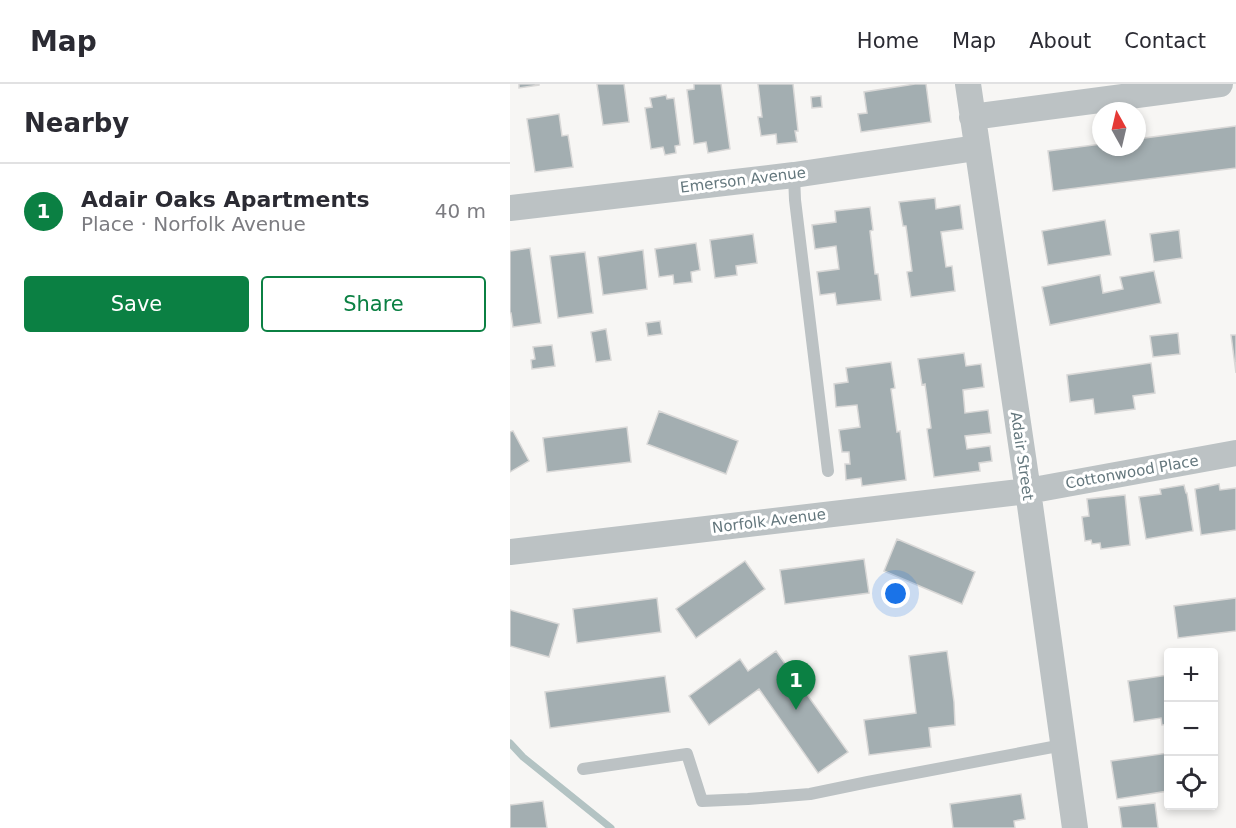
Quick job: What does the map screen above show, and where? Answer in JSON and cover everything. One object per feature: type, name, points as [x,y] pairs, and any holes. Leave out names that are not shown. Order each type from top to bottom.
[{"type":"street","name":"Adair Street","points":[[968,84],[1075,828]]},
{"type":"street","points":[[972,117],[1111,91],[1220,84]]},
{"type":"street","name":"Emerson Avenue","points":[[510,208],[794,175],[976,148]]},
{"type":"street","name":"Cottonwood Place","points":[[1028,491],[1236,453]]},
{"type":"street","name":"Norfolk Avenue","points":[[510,552],[1028,491]]},
{"type":"lane","points":[[794,175],[795,200],[828,471]]},
{"type":"lane","points":[[583,769],[687,754],[702,801],[747,799],[810,794],[1063,745]]},
{"type":"building","points":[[519,84],[539,84],[539,85],[519,88]]},
{"type":"building","points":[[597,84],[624,84],[629,122],[603,125]]},
{"type":"building","points":[[694,84],[721,84],[730,149],[708,153],[706,142],[694,144],[687,90],[694,89]]},
{"type":"building","points":[[758,84],[793,84],[797,142],[777,144],[776,134],[761,136],[758,117],[762,117]]},
{"type":"building","points":[[926,84],[931,122],[861,132],[858,114],[867,113],[864,92]]},
{"type":"building","points":[[666,95],[667,99],[674,98],[680,145],[675,146],[676,153],[665,155],[663,147],[651,149],[645,108],[652,107],[650,98]]},
{"type":"building","points":[[821,96],[822,107],[812,108],[811,97]]},
{"type":"building","points":[[559,114],[562,136],[568,135],[573,167],[535,172],[527,119]]},
{"type":"building","points":[[1236,126],[1236,168],[1053,191],[1048,151],[1092,145],[1092,156],[1146,156],[1146,138]]},
{"type":"building","points":[[935,198],[936,209],[960,205],[963,229],[941,232],[946,267],[952,266],[955,291],[911,297],[907,272],[912,271],[906,226],[903,226],[899,202]]},
{"type":"building","points":[[870,207],[875,274],[878,274],[881,300],[837,305],[835,293],[820,295],[817,272],[839,269],[836,246],[815,249],[812,225],[836,222],[835,211]]},
{"type":"building","points":[[1105,220],[1111,255],[1048,265],[1042,231]]},
{"type":"building","points":[[1179,230],[1182,258],[1154,262],[1150,234]]},
{"type":"building","points":[[753,234],[757,263],[736,266],[737,275],[715,278],[710,240]]},
{"type":"building","points":[[696,243],[700,270],[691,272],[692,282],[674,284],[673,275],[659,277],[655,249]]},
{"type":"building","points":[[530,248],[541,323],[513,327],[510,313],[510,251]]},
{"type":"building","points":[[643,250],[647,289],[603,295],[598,257]]},
{"type":"building","points":[[585,252],[593,313],[558,318],[550,256]]},
{"type":"building","points":[[1154,271],[1161,303],[1050,325],[1042,287],[1100,275],[1103,293],[1123,289],[1120,277]]},
{"type":"building","points":[[660,321],[662,334],[648,336],[646,323]]},
{"type":"building","points":[[606,329],[611,360],[596,362],[591,332]]},
{"type":"building","points":[[1178,333],[1180,354],[1153,357],[1150,336]]},
{"type":"building","points":[[1231,335],[1236,335],[1236,373]]},
{"type":"building","points":[[552,345],[555,366],[532,369],[531,360],[535,359],[533,347]]},
{"type":"building","points":[[964,353],[966,366],[981,364],[984,387],[963,390],[965,413],[988,410],[991,433],[965,436],[967,449],[990,446],[992,461],[979,463],[980,471],[934,477],[927,429],[931,428],[925,384],[922,385],[918,359]]},
{"type":"building","points":[[891,362],[895,388],[891,389],[897,432],[900,431],[906,480],[862,486],[861,478],[846,480],[845,464],[850,464],[849,452],[842,452],[839,430],[860,427],[857,405],[836,407],[834,384],[848,382],[846,368]]},
{"type":"building","points":[[1151,363],[1155,393],[1133,396],[1135,409],[1095,414],[1093,399],[1070,402],[1067,375]]},
{"type":"building","points":[[659,411],[738,441],[726,474],[647,444]]},
{"type":"building","points":[[627,427],[631,462],[547,472],[543,438]]},
{"type":"building","points":[[513,431],[529,461],[510,472],[510,432]]},
{"type":"building","points":[[1219,484],[1220,490],[1236,488],[1236,530],[1201,535],[1195,489]]},
{"type":"building","points":[[1184,485],[1193,531],[1146,539],[1139,497],[1161,494],[1160,489]]},
{"type":"building","points":[[1125,495],[1130,545],[1101,549],[1100,543],[1092,544],[1091,540],[1085,541],[1082,517],[1089,516],[1087,499]]},
{"type":"building","points":[[897,539],[975,572],[962,604],[884,571]]},
{"type":"building","points":[[864,559],[869,593],[785,604],[780,570]]},
{"type":"building","points":[[745,561],[765,589],[696,638],[676,609]]},
{"type":"building","points":[[657,598],[661,632],[577,643],[573,609]]},
{"type":"building","points":[[1236,598],[1236,631],[1178,638],[1174,606]]},
{"type":"building","points":[[510,610],[559,624],[549,657],[510,646]]},
{"type":"building","points":[[776,651],[848,752],[818,773],[759,689],[709,725],[689,696],[740,659],[748,671]]},
{"type":"building","points":[[947,651],[955,725],[929,728],[931,747],[869,755],[864,720],[916,713],[909,656]]},
{"type":"building","points":[[665,676],[670,712],[550,728],[545,692]]},
{"type":"building","points":[[1164,676],[1164,725],[1162,725],[1161,718],[1134,722],[1128,681]]},
{"type":"building","points":[[1164,754],[1164,792],[1117,799],[1111,761]]},
{"type":"building","points":[[1021,794],[1025,819],[1014,821],[1015,828],[953,828],[950,804]]},
{"type":"building","points":[[543,801],[547,828],[510,828],[510,805]]},
{"type":"building","points":[[1155,803],[1158,828],[1122,828],[1119,807]]},
{"type":"waterway","points":[[510,743],[523,757],[611,828]]},
{"type":"place","name":"Adair Oaks Apartments","points":[[796,710]]}]
